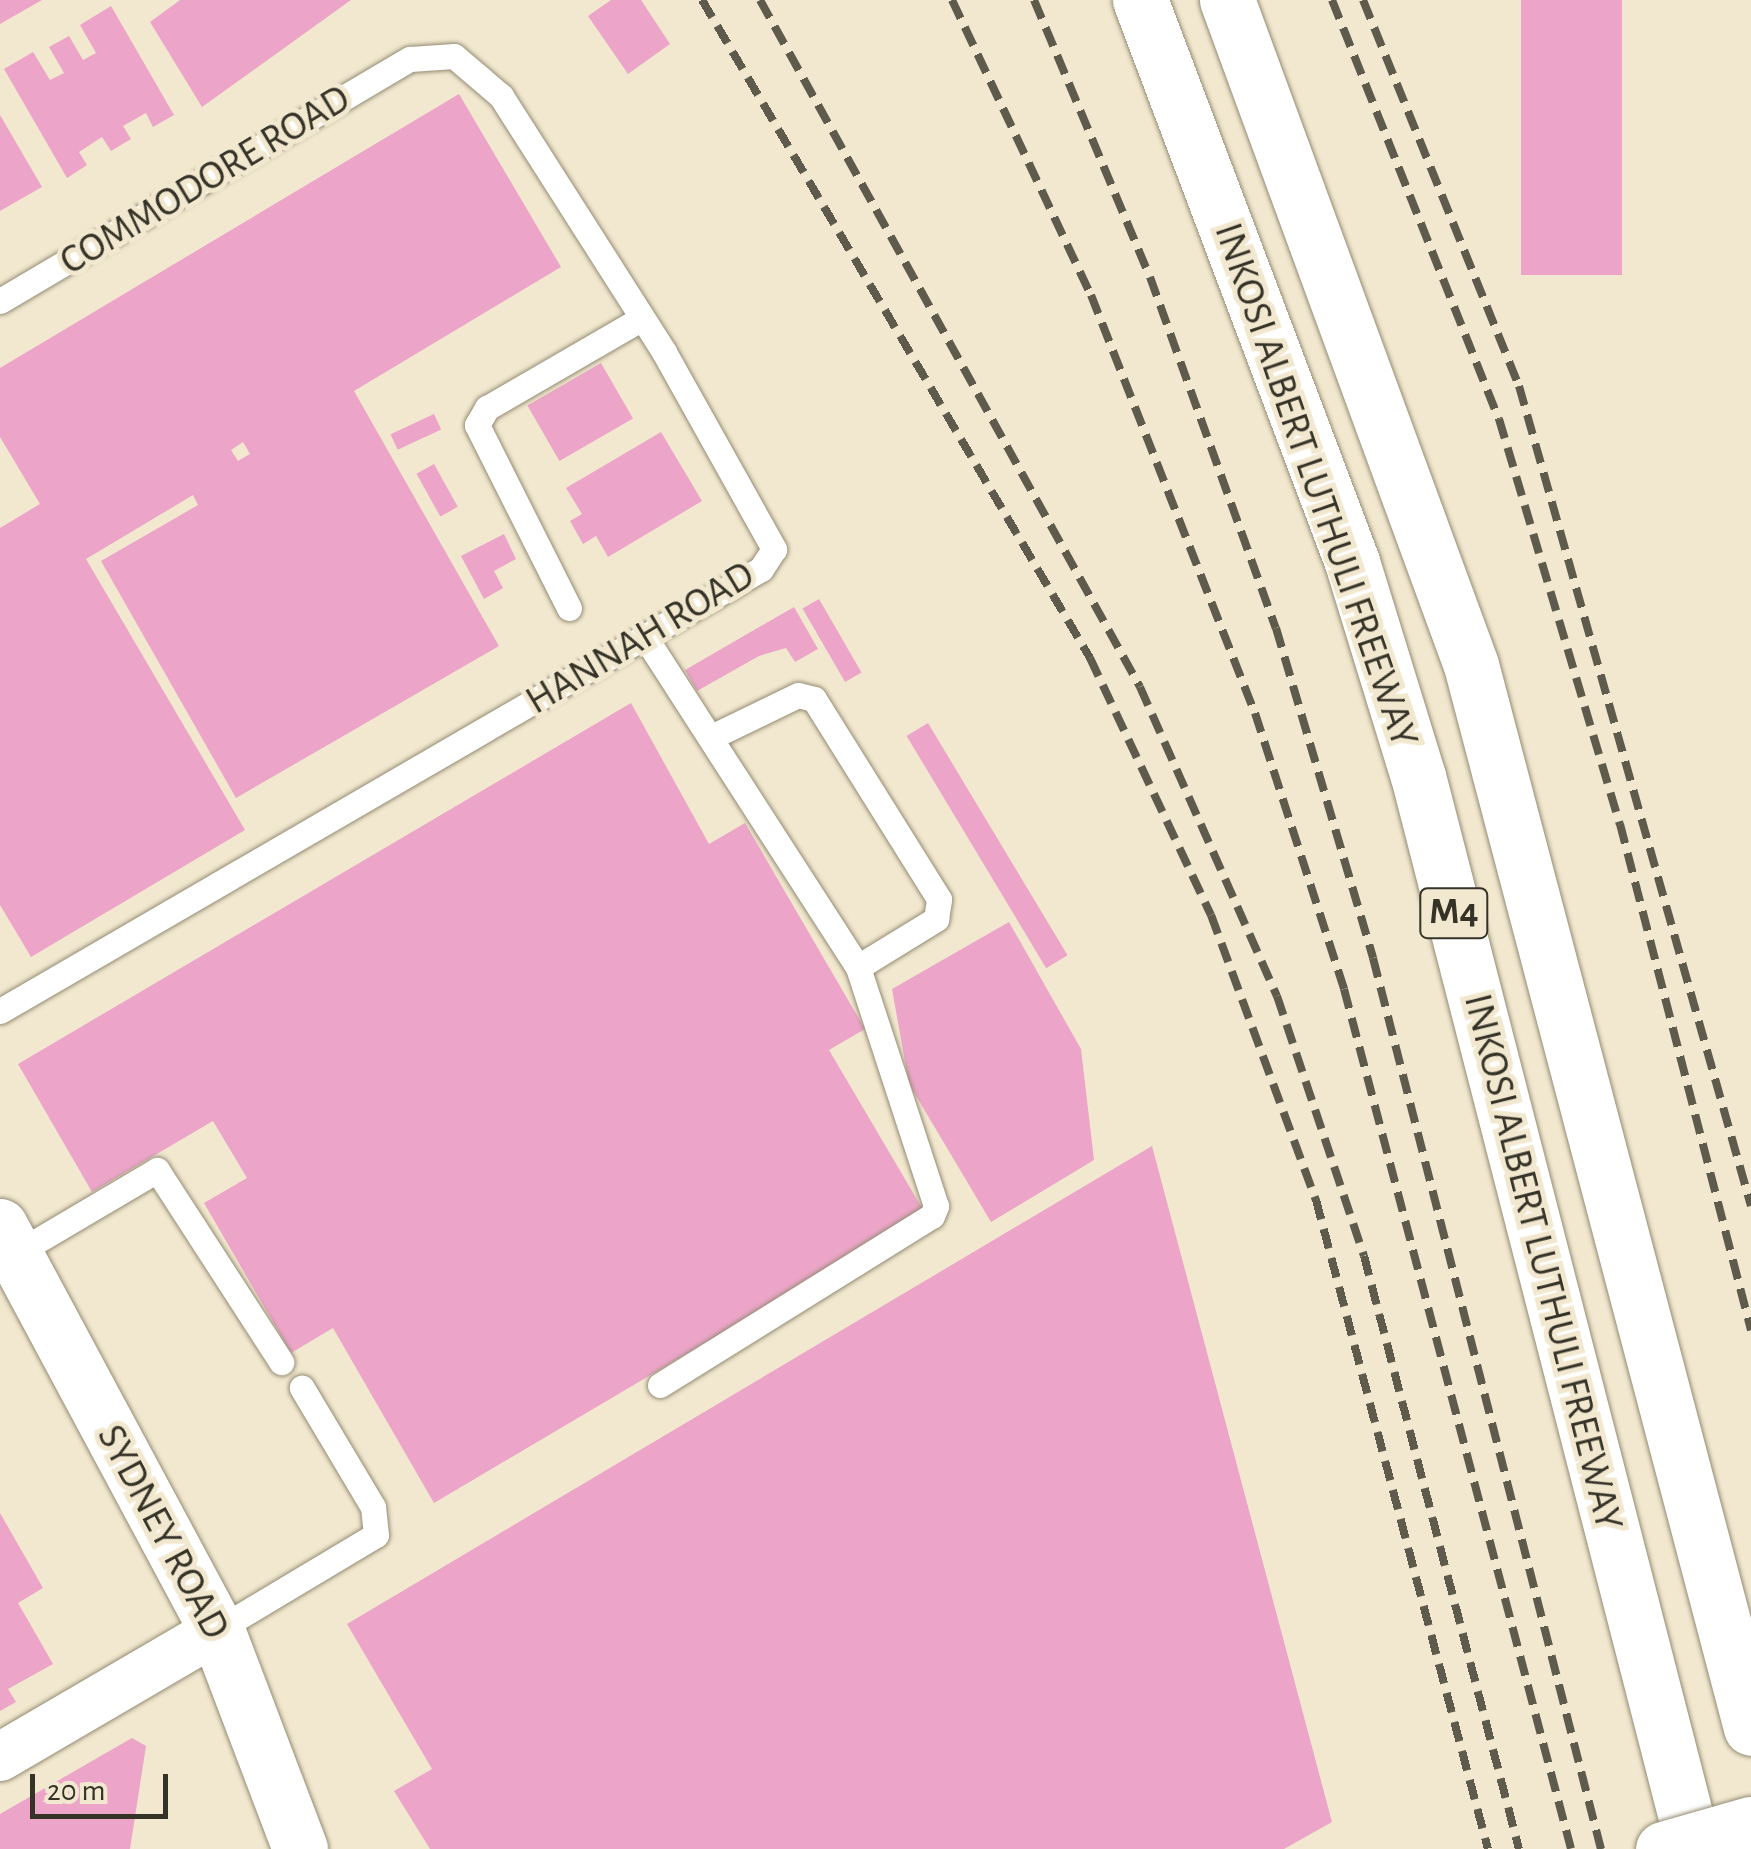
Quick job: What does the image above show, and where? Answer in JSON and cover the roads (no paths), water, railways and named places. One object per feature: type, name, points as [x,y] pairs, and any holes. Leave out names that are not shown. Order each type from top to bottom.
[{"type":"main road","name":"INKOSI ALBERT LUTHULI FREEWAY","points":[[1140,0],[1352,562],[1418,776],[1694,1849]]},
{"type":"main road","name":"INKOSI ALBERT LUTHULI FREEWAY","points":[[1227,0],[1470,666],[1751,1728]]},
{"type":"main road","name":"SYDNEY ROAD","points":[[8,1240],[218,1630],[300,1849]]},
{"type":"main road","points":[[1663,1849],[1751,1824]]},
{"type":"street","points":[[0,1757],[218,1630]]},
{"type":"lane","name":"HANNAH ROAD","points":[[0,1010],[761,569],[774,548],[642,318],[486,78],[454,56],[410,59]]},
{"type":"lane","name":"COMMODORE ROAD","points":[[0,301],[410,59]]},
{"type":"lane","points":[[569,608],[477,425],[487,408],[642,318]]},
{"type":"lane","points":[[644,637],[858,967],[936,1206],[919,1226],[660,1385]]},
{"type":"lane","points":[[712,737],[798,695],[814,699],[941,908],[929,925],[858,967]]},
{"type":"lane","points":[[8,1240],[157,1170],[281,1362]]},
{"type":"lane","points":[[218,1630],[376,1535],[373,1508],[302,1388]]},
{"type":"railway","points":[[702,0],[1090,658],[1211,915],[1316,1200],[1488,1849]]},
{"type":"railway","points":[[760,0],[1140,687],[1277,996],[1364,1256],[1519,1849]]},
{"type":"railway","points":[[952,0],[1091,295],[1255,713],[1344,989],[1571,1849]]},
{"type":"railway","points":[[1034,0],[1150,277],[1276,628],[1373,958],[1601,1849]]},
{"type":"railway","points":[[1332,0],[1499,419],[1620,824],[1751,1330]]},
{"type":"railway","points":[[1363,0],[1519,386],[1751,1206]]}]
